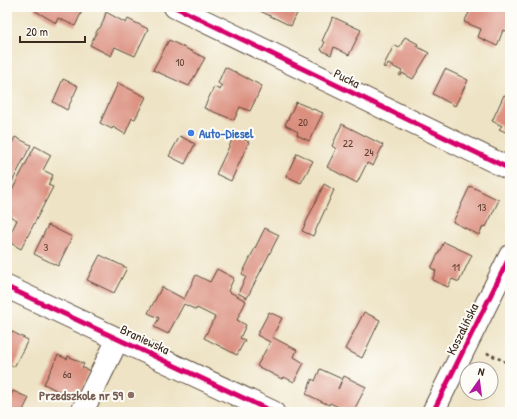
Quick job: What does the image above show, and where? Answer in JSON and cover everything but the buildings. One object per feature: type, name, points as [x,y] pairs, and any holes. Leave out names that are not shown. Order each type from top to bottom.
[{"type":"street","name":"Pucka","points":[[174,7],[510,169]]},
{"type":"street","name":"Koszalińska","points":[[433,412],[510,256]]},
{"type":"street","name":"Braniewska","points":[[7,287],[273,412]]},
{"type":"street","points":[[82,412],[118,339]]},
{"type":"path","points":[[485,352],[510,364]]},
{"type":"cycle path","points":[[175,7],[510,169]]},
{"type":"cycle path","points":[[433,412],[510,256]]},
{"type":"cycle path","points":[[7,287],[273,412]]},
{"type":"place","name":"Auto-Diesel","points":[[191,133]]},
{"type":"place","name":"Przedszkole nr 59","points":[[131,395]]}]
